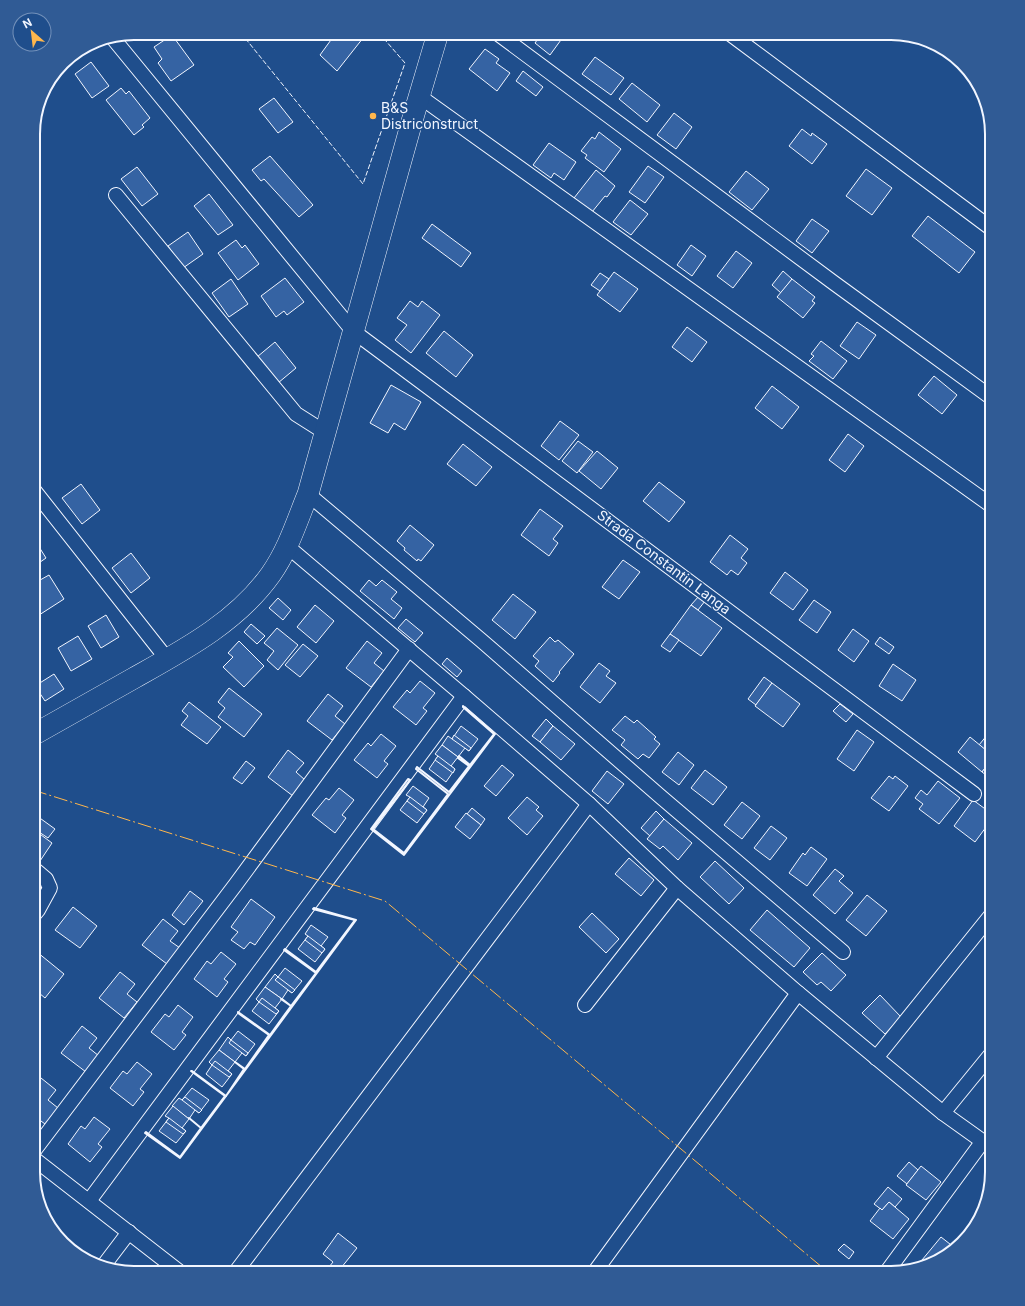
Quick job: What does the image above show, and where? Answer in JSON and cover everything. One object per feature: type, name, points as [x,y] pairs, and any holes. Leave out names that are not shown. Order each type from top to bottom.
[{"type":"main road","points":[[40,731],[167,660],[211,632],[234,615],[248,602],[271,574],[286,546],[308,494],[436,40]]},
{"type":"street","points":[[506,40],[827,278],[985,393]]},
{"type":"street","points":[[738,40],[985,224]]},
{"type":"street","name":"Strada Constantin Langa","points":[[116,42],[353,331],[974,794]]},
{"type":"street","points":[[419,96],[985,501]]},
{"type":"street","points":[[116,195],[296,414],[326,433]]},
{"type":"street","points":[[308,494],[482,641],[673,807],[844,952]]},
{"type":"street","points":[[40,498],[167,660]]},
{"type":"street","points":[[286,546],[409,649],[589,804],[677,888],[798,992],[943,1113],[985,1143]]},
{"type":"street","points":[[40,1143],[226,896],[409,649]]},
{"type":"street","points":[[89,1201],[464,696]]},
{"type":"street","points":[[240,1266],[589,804]]},
{"type":"street","points":[[40,874],[46,879],[50,888],[40,907]]},
{"type":"street","points":[[585,1005],[677,888]]},
{"type":"street","points":[[876,1058],[985,923]]},
{"type":"street","points":[[599,1266],[798,992]]},
{"type":"street","points":[[943,1113],[985,1062]]},
{"type":"street","points":[[892,1266],[985,1149]]},
{"type":"street","points":[[40,1163],[172,1266]]},
{"type":"street","points":[[106,1262],[129,1232]]},
{"type":"building","points":[[164,40],[176,40],[194,65],[171,81],[158,63],[162,59],[154,47]]},
{"type":"building","points":[[331,40],[361,40],[337,71],[320,55]]},
{"type":"building","points":[[537,40],[561,40],[550,55],[535,43]]},
{"type":"building","points":[[485,49],[499,59],[496,63],[510,73],[497,91],[469,69]]},
{"type":"building","points":[[595,57],[624,78],[611,95],[582,74]]},
{"type":"building","points":[[91,62],[109,86],[92,98],[75,74]]},
{"type":"building","points":[[523,71],[543,87],[536,96],[516,81]]},
{"type":"building","points":[[632,83],[660,105],[647,122],[619,99]]},
{"type":"building","points":[[121,88],[126,94],[129,91],[150,118],[142,125],[144,127],[134,135],[106,100]]},
{"type":"building","points":[[274,98],[293,122],[278,133],[259,109]]},
{"type":"building","points":[[674,113],[692,127],[676,149],[657,135]]},
{"type":"building","points":[[802,129],[811,136],[812,133],[827,144],[812,164],[789,146]]},
{"type":"building","points":[[599,132],[621,149],[604,172],[585,158],[587,155],[581,151],[592,137],[595,139]]},
{"type":"building","points":[[549,143],[576,162],[564,180],[554,173],[551,178],[533,165]]},
{"type":"building","points":[[270,156],[313,205],[299,217],[264,179],[261,181],[252,170]]},
{"type":"building","points":[[648,166],[664,177],[645,203],[629,192]]},
{"type":"building","points":[[137,167],[158,194],[142,206],[121,179]]},
{"type":"building","points":[[866,169],[892,188],[872,215],[846,196]]},
{"type":"building","points":[[596,170],[615,186],[607,197],[605,196],[592,212],[574,198]]},
{"type":"building","points":[[746,171],[769,189],[752,210],[729,192]]},
{"type":"building","points":[[209,194],[233,225],[218,235],[194,206]]},
{"type":"building","points":[[630,200],[648,214],[631,235],[613,222]]},
{"type":"building","points":[[928,216],[975,252],[959,273],[912,236]]},
{"type":"building","points":[[812,219],[829,231],[812,253],[796,241]]},
{"type":"building","points":[[432,224],[471,253],[461,267],[422,238]]},
{"type":"building","points":[[188,232],[203,254],[183,268],[168,246]]},
{"type":"building","points":[[236,240],[242,248],[245,245],[259,264],[238,280],[218,253]]},
{"type":"building","points":[[691,245],[706,256],[692,276],[677,265]]},
{"type":"building","points":[[736,251],[752,263],[733,288],[717,276]]},
{"type":"building","points":[[783,271],[792,279],[781,293],[772,285]]},
{"type":"building","points":[[614,272],[638,289],[620,312],[597,295]]},
{"type":"building","points":[[600,273],[609,279],[600,291],[591,285]]},
{"type":"building","points":[[285,278],[304,302],[287,315],[284,311],[276,317],[261,296]]},
{"type":"building","points":[[231,279],[248,304],[229,317],[212,293]]},
{"type":"building","points":[[792,279],[815,297],[812,301],[815,303],[803,318],[777,297]]},
{"type":"building","points":[[410,301],[418,307],[422,301],[440,315],[411,353],[395,340],[407,325],[397,318]]},
{"type":"building","points":[[857,322],[876,335],[859,359],[840,346]]},
{"type":"building","points":[[687,327],[707,342],[692,362],[672,347]]},
{"type":"building","points":[[444,331],[473,355],[456,377],[426,353]]},
{"type":"building","points":[[821,341],[847,361],[833,379],[809,361],[814,356],[811,354]]},
{"type":"building","points":[[275,342],[296,368],[278,383],[257,357]]},
{"type":"building","points":[[934,376],[957,395],[942,414],[918,395]]},
{"type":"building","points":[[391,385],[421,402],[405,430],[394,423],[388,433],[370,423]]},
{"type":"building","points":[[772,386],[799,407],[782,429],[755,408]]},
{"type":"building","points":[[560,421],[579,435],[559,460],[541,446]]},
{"type":"building","points":[[848,434],[864,446],[845,472],[829,460]]},
{"type":"building","points":[[578,441],[593,452],[577,473],[562,461]]},
{"type":"building","points":[[463,444],[492,467],[476,486],[447,464]]},
{"type":"building","points":[[597,451],[618,468],[601,489],[579,471]]},
{"type":"building","points":[[659,482],[685,502],[669,522],[643,501]]},
{"type":"building","points":[[81,484],[100,510],[82,524],[62,498]]},
{"type":"building","points":[[540,509],[563,526],[553,539],[558,543],[549,556],[521,535]]},
{"type":"building","points":[[410,525],[434,545],[421,561],[418,559],[417,561],[404,550],[405,548],[397,541]]},
{"type":"building","points":[[730,535],[748,549],[741,558],[747,563],[738,575],[731,570],[727,575],[710,562]]},
{"type":"building","points":[[40,548],[46,558],[40,562]]},
{"type":"building","points":[[131,553],[150,578],[131,593],[112,568]]},
{"type":"building","points":[[623,560],[640,572],[619,599],[602,587]]},
{"type":"building","points":[[785,572],[808,590],[793,610],[770,593]]},
{"type":"building","points":[[49,575],[64,599],[40,614],[40,580]]},
{"type":"building","points":[[369,580],[376,586],[382,580],[397,592],[391,599],[402,608],[394,619],[360,591]]},
{"type":"building","points":[[513,594],[536,612],[515,639],[492,620]]},
{"type":"building","points":[[699,596],[705,601],[698,610],[691,605]]},
{"type":"building","points":[[278,598],[291,610],[283,620],[269,608]]},
{"type":"building","points":[[814,600],[831,612],[817,633],[799,620]]},
{"type":"building","points":[[315,605],[334,621],[316,643],[297,627]]},
{"type":"building","points":[[691,605],[722,628],[701,656],[670,634]]},
{"type":"building","points":[[106,615],[119,637],[101,648],[88,626]]},
{"type":"building","points":[[406,619],[423,633],[415,642],[398,628]]},
{"type":"building","points":[[251,624],[265,636],[257,644],[244,632]]},
{"type":"building","points":[[277,628],[298,645],[278,670],[267,660],[274,651],[264,643]]},
{"type":"building","points":[[853,629],[869,641],[854,662],[838,650]]},
{"type":"building","points":[[670,634],[679,640],[670,652],[661,646]]},
{"type":"building","points":[[78,636],[92,659],[71,671],[58,648]]},
{"type":"building","points":[[550,637],[555,642],[558,640],[574,654],[553,682],[535,666],[539,661],[533,656]]},
{"type":"building","points":[[880,637],[894,647],[889,654],[875,644]]},
{"type":"building","points":[[239,641],[264,666],[244,687],[223,667],[233,657],[228,653]]},
{"type":"building","points":[[367,641],[382,653],[374,663],[384,671],[371,687],[346,668]]},
{"type":"building","points":[[303,644],[318,656],[300,677],[285,665]]},
{"type":"building","points":[[447,658],[462,671],[457,677],[442,664]]},
{"type":"building","points":[[599,663],[610,671],[606,676],[616,683],[600,703],[580,687]]},
{"type":"building","points":[[893,664],[916,680],[902,701],[879,686]]},
{"type":"building","points":[[54,674],[64,689],[45,701],[40,694],[40,683]]},
{"type":"building","points":[[764,677],[772,683],[756,705],[748,699]]},
{"type":"building","points":[[420,681],[435,693],[423,708],[427,711],[416,725],[393,707],[407,690],[410,693]]},
{"type":"building","points":[[772,683],[800,704],[783,727],[755,706]]},
{"type":"building","points":[[229,688],[262,714],[244,737],[218,717],[225,708],[218,702]]},
{"type":"building","points":[[328,694],[343,706],[335,716],[345,724],[332,740],[307,721]]},
{"type":"building","points":[[189,702],[221,727],[207,744],[181,725],[188,716],[182,711]]},
{"type":"building","points":[[840,704],[853,714],[846,722],[833,711]]},
{"type":"building","points":[[625,716],[634,723],[637,720],[656,737],[654,739],[660,744],[649,758],[643,754],[638,759],[621,745],[625,740],[612,730]]},
{"type":"building","points":[[546,719],[553,726],[540,742],[532,736]]},
{"type":"building","points":[[461,726],[478,739],[469,751],[465,748],[458,757],[442,745],[448,736],[452,739]]},
{"type":"building","points":[[553,726],[575,744],[561,760],[540,742]]},
{"type":"building","points":[[857,730],[874,742],[854,771],[837,759]]},
{"type":"building","points":[[381,734],[396,746],[384,761],[388,764],[377,778],[354,760],[368,743],[371,746]]},
{"type":"building","points":[[454,735],[471,748],[469,751],[452,739]]},
{"type":"building","points":[[970,737],[985,749],[985,768],[982,772],[958,752]]},
{"type":"building","points":[[985,738],[985,750],[979,745]]},
{"type":"building","points":[[442,745],[458,757],[451,766],[455,769],[446,782],[429,769],[438,756],[435,754]]},
{"type":"building","points":[[288,750],[304,763],[296,772],[305,780],[293,796],[268,777]]},
{"type":"building","points":[[678,752],[694,765],[679,785],[662,772]]},
{"type":"building","points":[[438,756],[455,769],[453,773],[435,760]]},
{"type":"building","points":[[246,761],[255,768],[242,784],[233,778]]},
{"type":"building","points":[[502,765],[514,775],[496,796],[484,786]]},
{"type":"building","points":[[705,770],[727,787],[713,805],[691,788]]},
{"type":"building","points":[[607,771],[624,784],[608,804],[592,791]]},
{"type":"building","points":[[889,776],[893,779],[895,776],[908,786],[889,811],[871,798]]},
{"type":"building","points":[[938,781],[960,798],[939,824],[919,809],[923,804],[915,798],[921,790],[927,795]]},
{"type":"building","points":[[413,786],[429,798],[423,807],[427,810],[417,823],[400,810],[410,797],[406,795]]},
{"type":"building","points":[[339,788],[354,800],[342,815],[346,818],[335,833],[312,815],[326,798],[329,800]]},
{"type":"building","points":[[410,797],[427,810],[424,814],[407,801]]},
{"type":"building","points":[[527,797],[539,807],[536,810],[543,816],[527,835],[508,818]]},
{"type":"building","points":[[973,800],[985,809],[985,828],[975,842],[954,826]]},
{"type":"building","points":[[742,802],[760,816],[742,839],[724,825]]},
{"type":"building","points":[[472,808],[485,819],[481,825],[467,814]]},
{"type":"building","points":[[656,811],[664,819],[650,836],[641,828]]},
{"type":"building","points":[[466,813],[481,825],[470,839],[455,827]]},
{"type":"building","points":[[40,818],[55,829],[48,838],[40,833]]},
{"type":"building","points":[[664,819],[692,843],[678,860],[663,846],[660,849],[647,839]]},
{"type":"building","points":[[771,826],[787,838],[770,860],[754,848]]},
{"type":"building","points":[[40,834],[52,843],[40,861]]},
{"type":"building","points":[[811,847],[827,859],[807,886],[789,873],[803,853],[805,855]]},
{"type":"building","points":[[629,858],[654,880],[641,896],[615,874]]},
{"type":"building","points":[[715,861],[744,888],[729,904],[700,877]]},
{"type":"building","points":[[835,869],[844,876],[839,881],[853,893],[835,914],[813,895]]},
{"type":"building","points":[[190,891],[203,901],[184,925],[172,915]]},
{"type":"building","points":[[867,895],[887,911],[866,936],[846,920]]},
{"type":"building","points":[[251,899],[275,917],[255,945],[250,942],[244,949],[231,940],[238,932],[231,927]]},
{"type":"building","points":[[73,907],[97,926],[80,948],[55,930]]},
{"type":"building","points":[[767,910],[810,948],[794,967],[750,930]]},
{"type":"building","points":[[592,913],[619,939],[606,953],[579,927]]},
{"type":"building","points":[[163,919],[178,931],[170,941],[180,948],[167,964],[142,945]]},
{"type":"building","points":[[311,925],[328,937],[321,946],[325,949],[315,962],[298,949],[308,936],[305,934]]},
{"type":"building","points":[[308,936],[325,949],[322,953],[305,940]]},
{"type":"building","points":[[221,952],[236,964],[224,979],[228,982],[217,997],[194,979],[207,961],[211,964]]},
{"type":"building","points":[[822,953],[846,975],[831,991],[821,982],[817,985],[803,972]]},
{"type":"building","points":[[40,954],[64,974],[45,998],[40,994]]},
{"type":"building","points":[[285,968],[302,981],[292,993],[288,990],[282,999],[265,987],[275,974],[278,977]]},
{"type":"building","points":[[120,972],[135,984],[127,994],[137,1002],[124,1018],[99,998]]},
{"type":"building","points":[[278,977],[295,990],[292,993],[275,980]]},
{"type":"building","points":[[265,987],[282,999],[275,1008],[279,1011],[269,1024],[252,1011],[259,1002],[256,999]]},
{"type":"building","points":[[880,995],[901,1017],[885,1034],[862,1013]]},
{"type":"building","points":[[262,998],[279,1011],[276,1014],[259,1002]]},
{"type":"building","points":[[178,1005],[193,1017],[182,1032],[186,1035],[174,1050],[151,1032],[165,1014],[169,1017]]},
{"type":"building","points":[[82,1026],[97,1038],[89,1048],[99,1056],[86,1072],[61,1053]]},
{"type":"building","points":[[238,1031],[255,1044],[246,1056],[242,1053],[235,1062],[219,1050],[228,1037],[231,1040]]},
{"type":"building","points":[[231,1040],[248,1053],[246,1056],[229,1043]]},
{"type":"building","points":[[219,1050],[235,1062],[228,1071],[232,1074],[222,1087],[206,1074],[212,1065],[209,1062]]},
{"type":"building","points":[[215,1061],[232,1074],[229,1077],[212,1065]]},
{"type":"building","points":[[137,1062],[152,1074],[140,1089],[144,1092],[133,1106],[110,1088],[123,1071],[127,1074]]},
{"type":"building","points":[[41,1078],[56,1090],[48,1100],[58,1108],[45,1124],[40,1120]]},
{"type":"building","points":[[192,1088],[209,1100],[199,1113],[195,1110],[189,1119],[172,1106],[179,1098],[182,1100]]},
{"type":"building","points":[[185,1097],[202,1110],[199,1113],[182,1100]]},
{"type":"building","points":[[173,1106],[189,1119],[182,1128],[186,1131],[176,1143],[159,1131],[169,1118],[165,1116]]},
{"type":"building","points":[[94,1117],[110,1129],[98,1144],[102,1147],[90,1162],[68,1144],[81,1126],[85,1129]]},
{"type":"building","points":[[169,1118],[186,1131],[183,1134],[166,1122]]},
{"type":"building","points":[[909,1162],[918,1170],[907,1184],[897,1176]]},
{"type":"building","points":[[921,1166],[941,1182],[926,1200],[906,1185]]},
{"type":"building","points":[[888,1187],[902,1199],[895,1207],[889,1202],[882,1210],[874,1204]]},
{"type":"building","points":[[889,1202],[909,1219],[893,1239],[870,1221],[880,1208],[882,1210]]},
{"type":"building","points":[[338,1233],[357,1248],[343,1266],[330,1266],[333,1262],[323,1254]]},
{"type":"building","points":[[941,1237],[951,1245],[927,1259],[922,1260]]},
{"type":"building","points":[[844,1244],[854,1252],[849,1259],[838,1250]]},
{"type":"fence","points":[[247,40],[363,184],[405,63],[385,40]]},
{"type":"wall","points":[[463,706],[495,734],[404,855],[371,829],[408,779],[410,780],[373,829],[404,853],[448,794],[416,769],[417,767],[449,792],[469,766],[458,758],[459,756],[470,765],[494,734],[463,706]]},
{"type":"wall","points":[[314,908],[313,909],[355,920],[316,972],[285,949],[284,950],[316,973],[291,1006],[282,999],[281,999],[291,1006],[270,1035],[238,1012],[269,1035],[245,1069],[235,1062],[244,1069],[226,1096],[356,920],[314,908]]},
{"type":"wall","points":[[191,1071],[225,1096],[201,1128],[189,1118],[201,1128],[180,1157],[146,1132],[145,1133],[180,1158],[226,1096],[191,1071]]},
{"type":"power","points":[[40,792],[385,901],[821,1266]]},
{"type":"place","name":"B&S Districonstruct","points":[[373,116]]}]
